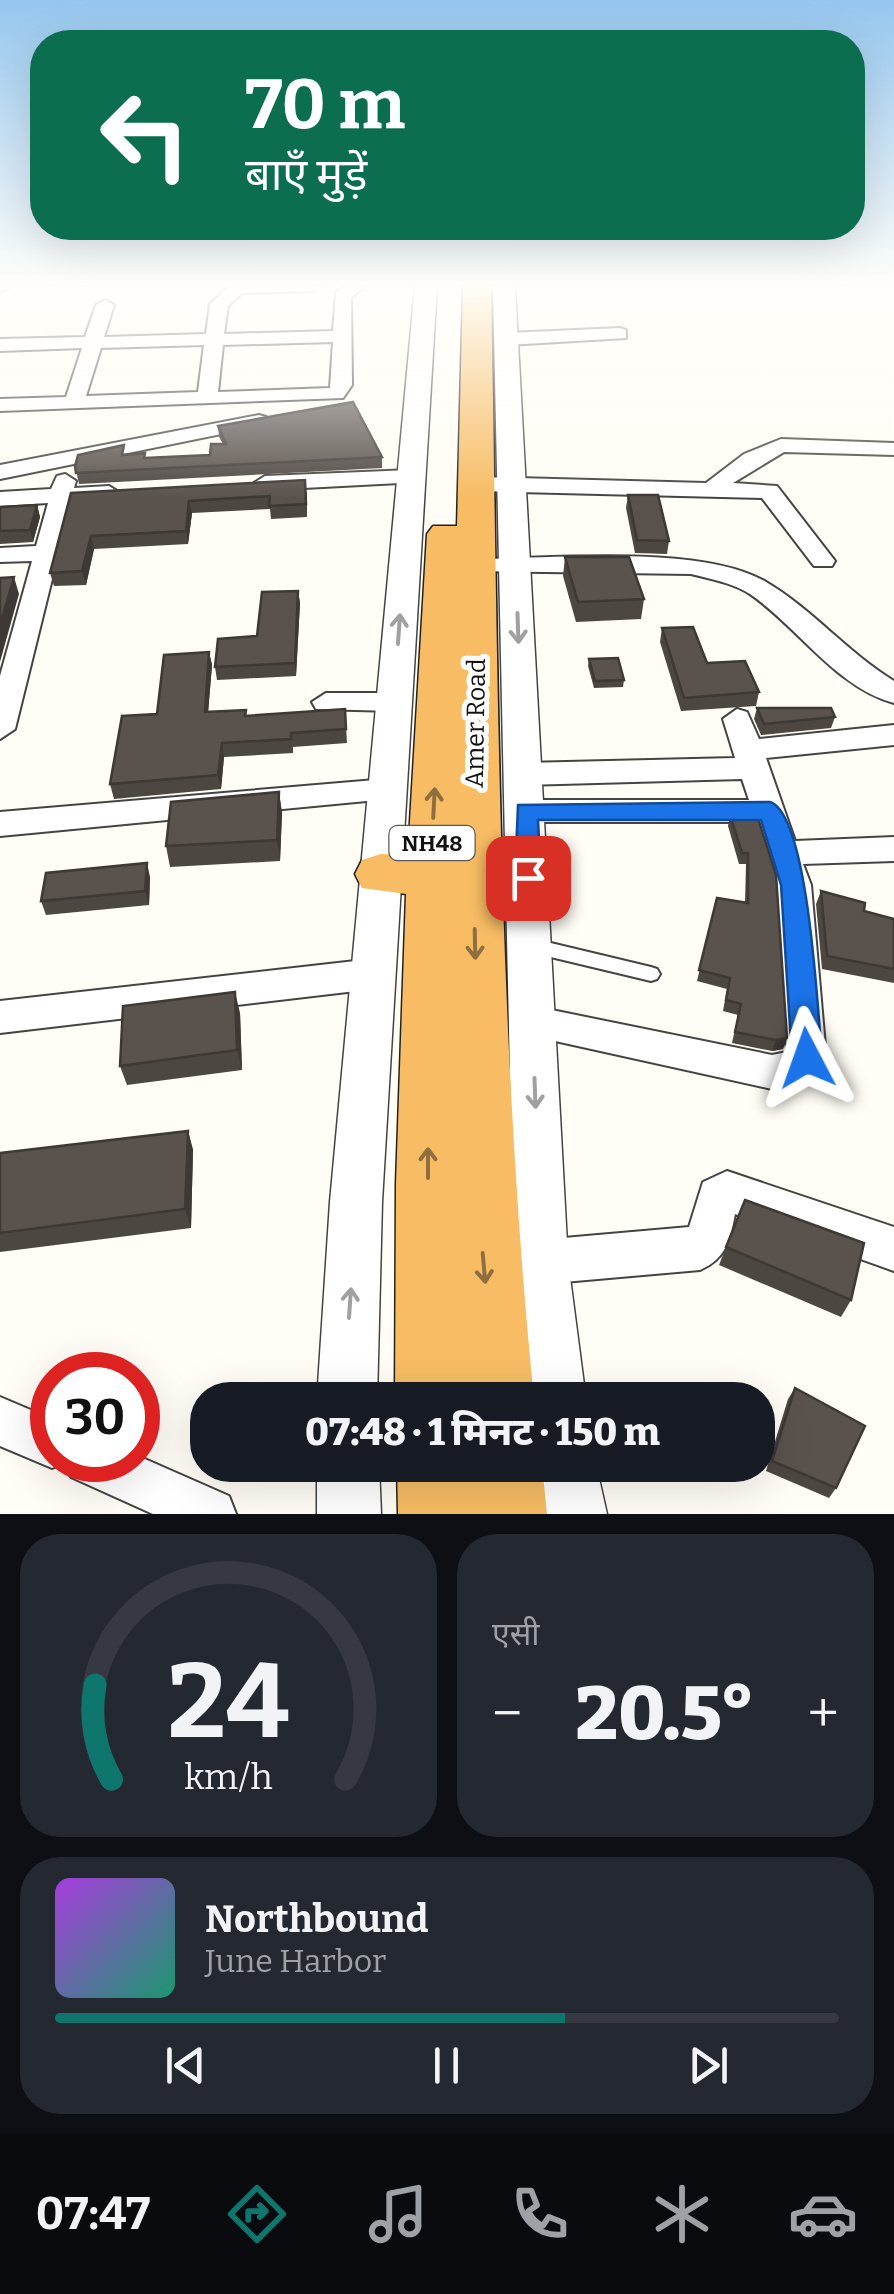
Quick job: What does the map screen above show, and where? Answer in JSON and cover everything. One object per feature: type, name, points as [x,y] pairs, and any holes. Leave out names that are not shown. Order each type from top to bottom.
[{"type":"highway","name":"Amer Road","points":[[432,1382],[406,875],[481,357]]},
{"type":"highway","name":"Amer Road","points":[[491,357],[496,566],[474,871],[481,1213],[495,1382]]},
{"type":"highway","points":[[437,1482],[438,1514]]},
{"type":"highway","points":[[504,1482],[507,1514]]},
{"type":"street","points":[[74,402],[89,357]]},
{"type":"street","points":[[207,398],[213,357]]},
{"type":"street","points":[[0,472],[298,413],[336,394],[342,385],[342,357]]},
{"type":"street","points":[[348,1382],[373,974],[406,875],[388,790],[421,357]]},
{"type":"street","points":[[0,405],[336,394]]},
{"type":"street","points":[[714,487],[752,459],[781,445],[894,449]]},
{"type":"street","points":[[0,730],[70,458]]},
{"type":"street","points":[[241,485],[412,476]]},
{"type":"street","points":[[494,485],[758,489],[774,495],[823,560]]},
{"type":"street","points":[[0,499],[136,491]]},
{"type":"street","points":[[0,555],[45,554]]},
{"type":"street","points":[[554,1382],[541,1262],[525,793],[496,566],[691,566],[729,574],[758,588],[854,669],[894,694]]},
{"type":"street","points":[[326,702],[394,702]]},
{"type":"street","points":[[525,793],[747,746],[894,734]]},
{"type":"street","points":[[532,1022],[772,1072],[796,1069],[807,1058],[794,885],[747,746]]},
{"type":"street","points":[[0,824],[388,790]]},
{"type":"street","points":[[525,793],[770,811]]},
{"type":"street","points":[[786,853],[894,850]]},
{"type":"street","points":[[0,1017],[373,974]]},
{"type":"street","points":[[541,1262],[700,1248],[709,1238],[718,1196],[727,1191],[894,1249]]},
{"type":"street","points":[[0,1421],[30,1434]]},
{"type":"street","points":[[138,1482],[211,1514]]},
{"type":"street","points":[[348,1482],[349,1514]]},
{"type":"street","points":[[568,1482],[575,1514]]},
{"type":"lane","points":[[530,945],[651,974]]},
{"type":"building","points":[[353,402],[382,457],[76,473],[78,455],[124,445],[122,455],[145,453],[144,458],[210,455],[211,444],[226,444],[218,426]]},
{"type":"building","points":[[305,480],[306,504],[269,506],[270,496],[189,501],[186,531],[91,536],[82,571],[50,573],[71,493]]},
{"type":"building","points":[[628,495],[658,495],[669,541],[637,540]]},
{"type":"building","points":[[37,505],[30,530],[0,531],[0,507]]},
{"type":"building","points":[[565,557],[629,557],[644,599],[578,602]]},
{"type":"building","points":[[14,577],[0,625],[0,578]]},
{"type":"building","points":[[298,591],[295,663],[215,667],[218,639],[257,636],[262,592]]},
{"type":"building","points":[[693,627],[707,663],[745,661],[759,692],[684,698],[662,628]]},
{"type":"building","points":[[209,652],[205,712],[246,710],[245,716],[345,709],[346,729],[291,733],[291,739],[222,743],[218,775],[110,784],[122,716],[157,714],[164,655]]},
{"type":"building","points":[[618,658],[624,680],[595,681],[589,659]]},
{"type":"building","points":[[757,708],[831,708],[835,717],[764,724]]},
{"type":"building","points":[[279,792],[277,840],[166,846],[171,802]]},
{"type":"building","points":[[730,815],[757,815],[776,875],[787,1038],[776,1040],[735,1032],[741,1004],[726,1000],[730,978],[699,970],[717,898],[748,903],[748,853],[742,853]]},
{"type":"building","points":[[147,863],[145,891],[41,901],[46,873]]},
{"type":"building","points":[[821,891],[865,903],[864,911],[894,919],[894,969],[827,956]]},
{"type":"building","points":[[235,992],[237,1050],[120,1066],[123,1006]]},
{"type":"building","points":[[188,1131],[185,1209],[0,1233],[0,1153]]},
{"type":"building","points":[[745,1200],[864,1243],[851,1300],[726,1247]]},
{"type":"building","points":[[795,1388],[865,1426],[836,1488],[775,1462]]},
{"type":"route","points":[[528,878],[526,811],[770,811],[794,885],[807,1058]]}]
